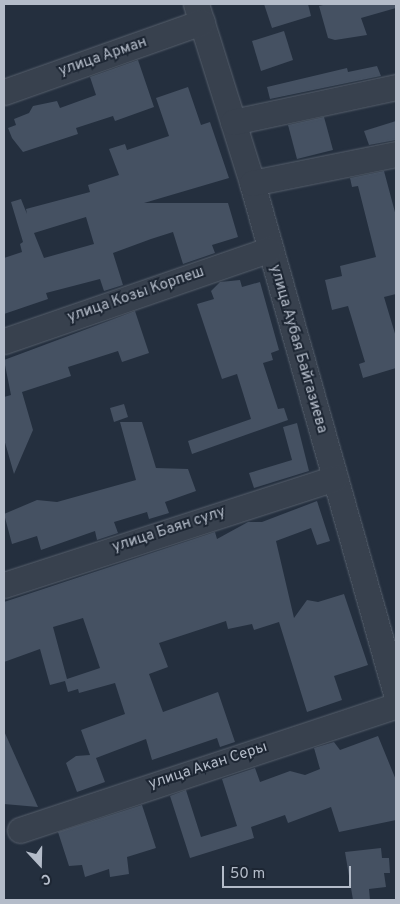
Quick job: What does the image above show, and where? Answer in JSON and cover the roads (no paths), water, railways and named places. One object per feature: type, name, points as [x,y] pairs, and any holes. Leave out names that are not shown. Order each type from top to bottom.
[{"type":"street","name":"улица Арман","points":[[4,92],[199,13]]},
{"type":"street","name":"улица Аубая Байгазиева","points":[[199,13],[252,183],[269,250],[396,694]]},
{"type":"street","points":[[233,122],[396,87]]},
{"type":"street","points":[[252,183],[396,154]]},
{"type":"street","name":"улица Козы Корпеш","points":[[4,341],[269,250]]},
{"type":"street","name":"улица Баян сулу","points":[[4,584],[335,478]]},
{"type":"street","name":"улица Акан Серы","points":[[20,830],[396,706]]}]
